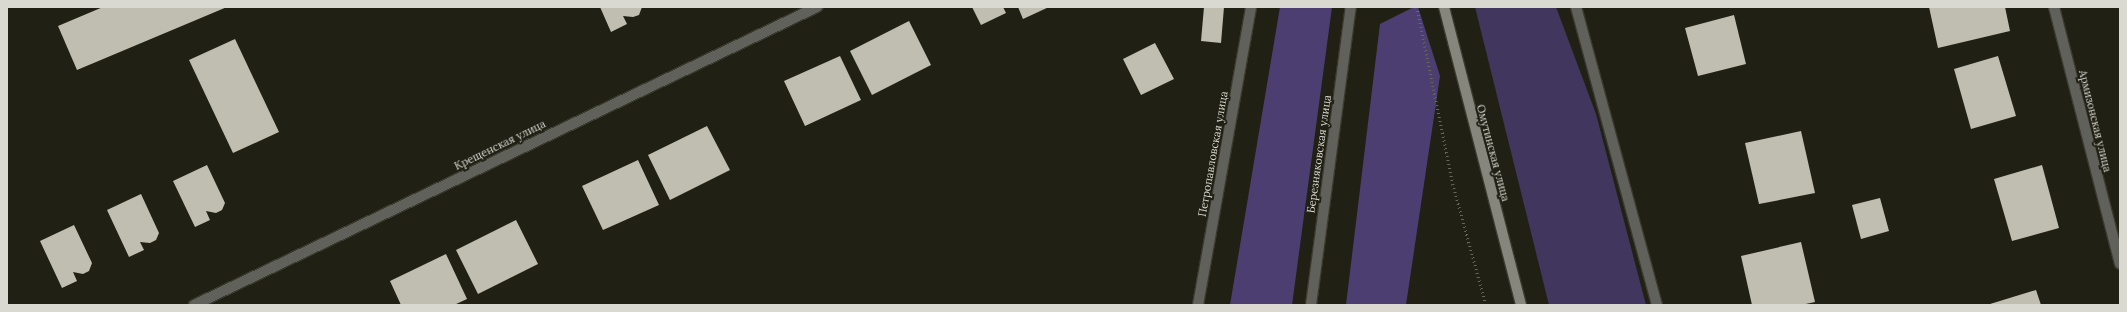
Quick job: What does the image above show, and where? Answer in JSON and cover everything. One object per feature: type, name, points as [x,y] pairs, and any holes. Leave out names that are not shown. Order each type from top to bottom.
[{"type":"street","name":"Крещенская улица","points":[[194,305],[817,7]]},
{"type":"street","name":"Петропавловская улица","points":[[1198,305],[1251,7]]},
{"type":"street","name":"Березняковская улица","points":[[1311,305],[1350,7]]},
{"type":"street","name":"Омутинская улица","points":[[1444,7],[1521,305]]},
{"type":"street","points":[[1576,7],[1657,305]]},
{"type":"street","name":"Армизонская улица","points":[[2054,7],[2120,264]]},
{"type":"path","points":[[1417,7],[1453,184],[1486,305]]},
{"type":"shaded area","points":[[1280,7],[1332,7],[1292,305],[1230,305]]},
{"type":"shaded area","points":[[1414,7],[1418,7],[1440,76],[1406,305],[1346,305],[1380,24]]},
{"type":"shaded area","points":[[1475,7],[1556,7],[1596,114],[1646,305],[1549,305]]},
{"type":"building","points":[[103,7],[227,7],[77,70],[58,26]]},
{"type":"building","points":[[600,7],[642,7],[639,15],[633,17],[623,16],[627,24],[611,32]]},
{"type":"building","points":[[972,7],[1003,7],[1006,13],[981,25]]},
{"type":"building","points":[[1018,7],[1049,7],[1023,19]]},
{"type":"building","points":[[1204,7],[1224,7],[1221,43],[1201,41]]},
{"type":"building","points":[[1929,7],[2005,7],[2010,31],[1938,48]]},
{"type":"building","points":[[1734,15],[1746,64],[1698,76],[1685,28]]},
{"type":"building","points":[[909,21],[931,65],[872,95],[850,51]]},
{"type":"building","points":[[235,39],[279,132],[233,153],[189,60]]},
{"type":"building","points":[[1155,43],[1174,79],[1141,95],[1123,59]]},
{"type":"building","points":[[840,56],[861,100],[805,126],[784,81]]},
{"type":"building","points":[[1998,56],[2016,116],[1971,129],[1954,69]]},
{"type":"building","points":[[707,126],[730,170],[670,200],[648,155]]},
{"type":"building","points":[[1801,131],[1815,193],[1759,204],[1745,143]]},
{"type":"building","points":[[638,160],[659,205],[603,230],[582,186]]},
{"type":"building","points":[[207,165],[225,203],[222,210],[216,213],[206,211],[210,220],[195,227],[173,181]]},
{"type":"building","points":[[2042,165],[2059,228],[2012,241],[1994,179]]},
{"type":"building","points":[[141,194],[159,233],[156,240],[150,243],[140,242],[144,250],[129,257],[107,210]]},
{"type":"building","points":[[1880,198],[1889,231],[1861,239],[1852,205]]},
{"type":"building","points":[[516,220],[538,264],[478,294],[456,250]]},
{"type":"building","points":[[74,225],[92,263],[89,271],[83,274],[73,272],[77,281],[62,288],[40,241]]},
{"type":"building","points":[[1801,242],[1815,302],[1801,305],[1752,305],[1741,256]]},
{"type":"building","points":[[446,254],[467,299],[454,305],[401,305],[390,281]]},
{"type":"building","points":[[2036,290],[2041,305],[1990,304]]}]
